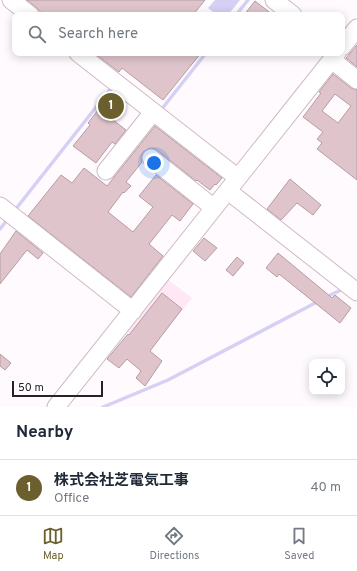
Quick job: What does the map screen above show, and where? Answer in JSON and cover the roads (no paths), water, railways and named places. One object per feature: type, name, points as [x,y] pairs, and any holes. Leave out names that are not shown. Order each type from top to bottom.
[{"type":"street","points":[[11,0],[26,12]]},
{"type":"street","points":[[274,0],[289,12]]},
{"type":"street","points":[[345,43],[357,28]]},
{"type":"street","points":[[82,56],[153,112],[233,185],[357,292]]},
{"type":"street","points":[[56,407],[335,56]]},
{"type":"street","points":[[339,56],[357,80]]},
{"type":"street","points":[[106,171],[153,112]]},
{"type":"street","points":[[151,158],[214,208]]},
{"type":"street","points":[[0,206],[133,311]]},
{"type":"waterway","points":[[238,12],[248,0]]},
{"type":"waterway","points":[[159,109],[161,110],[204,56]]},
{"type":"waterway","points":[[15,210],[112,87]]},
{"type":"waterway","points":[[0,229],[8,219]]},
{"type":"waterway","points":[[326,297],[341,290]]},
{"type":"waterway","points":[[103,407],[168,380],[319,301]]},
{"type":"place","name":"株式会社芝電気工事","points":[[111,106]]}]
